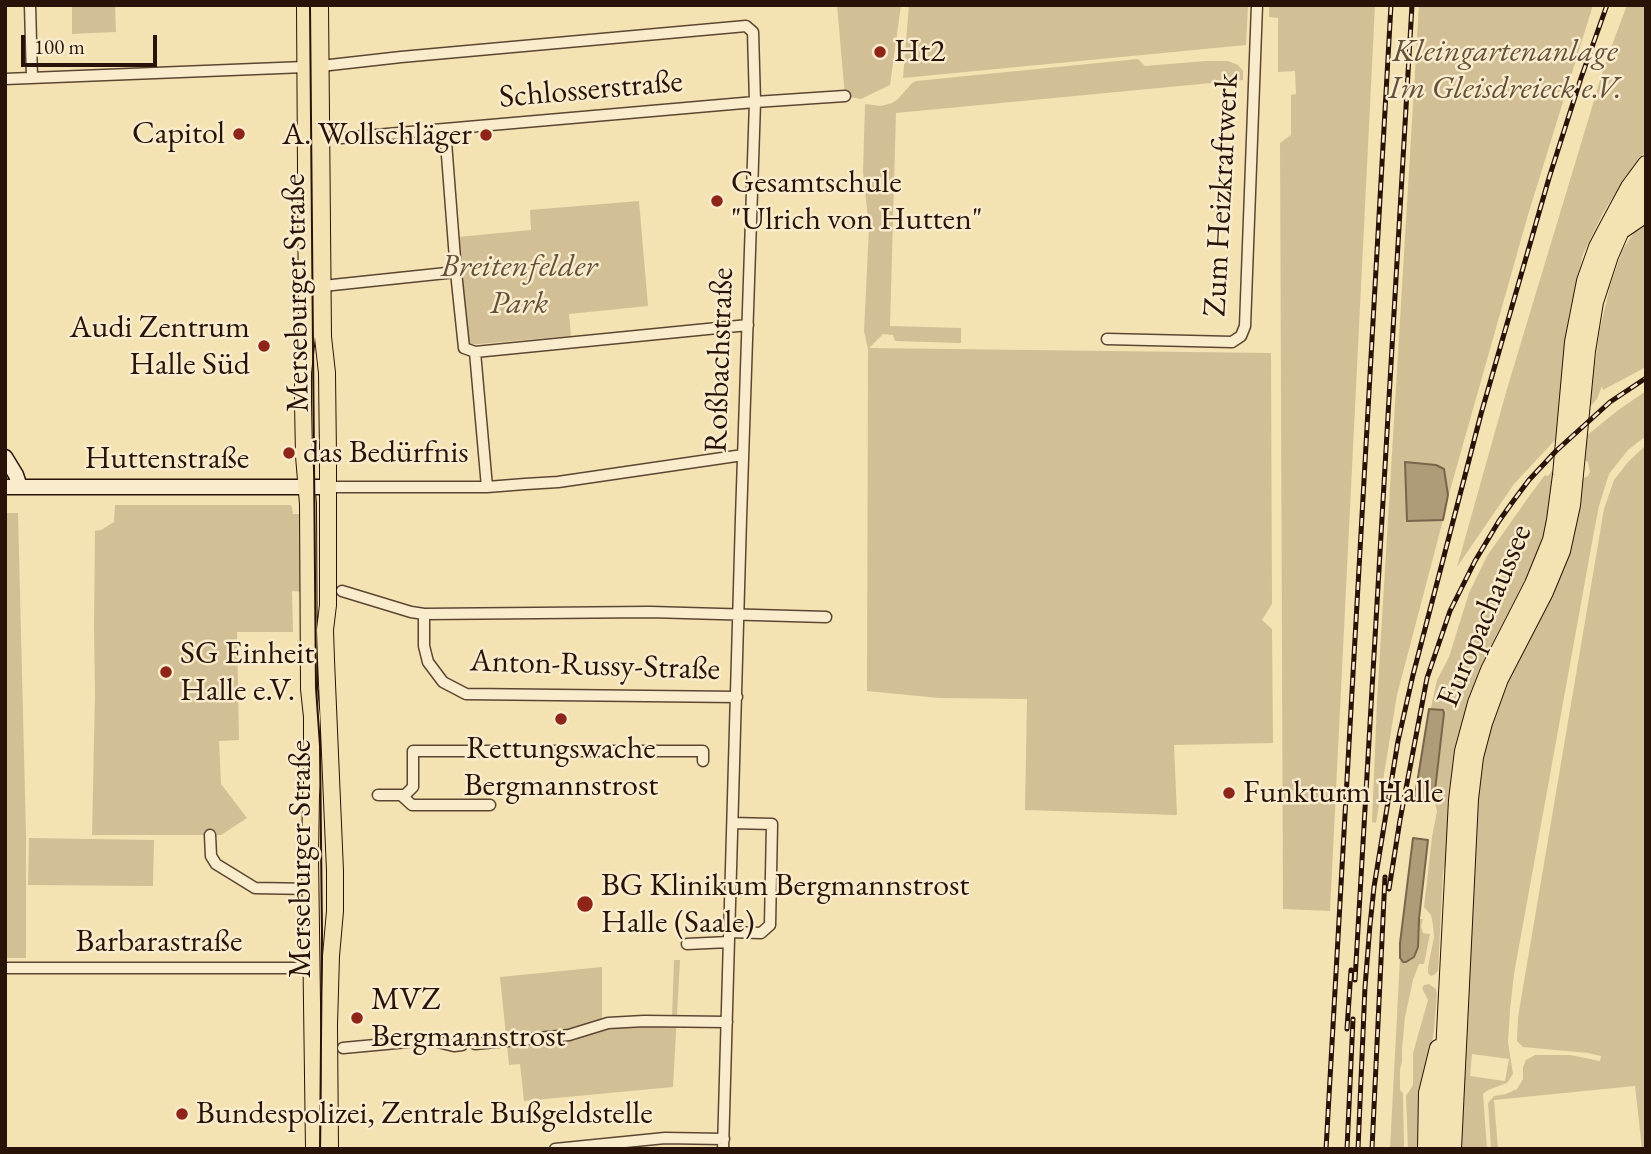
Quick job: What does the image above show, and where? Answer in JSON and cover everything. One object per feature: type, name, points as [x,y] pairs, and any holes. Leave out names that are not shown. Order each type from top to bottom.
[{"type":"main road","name":"Merseburger Straße","points":[[305,5],[313,66],[323,337],[327,373],[326,650],[335,901],[330,1014],[330,1149]]},
{"type":"main road","name":"Merseburger Straße","points":[[314,1149],[312,785],[308,504],[303,373],[307,336],[313,66],[320,5]]},
{"type":"main road","name":"Europachaussee","points":[[1439,1149],[1461,763],[1469,726],[1489,670],[1533,584],[1550,540],[1559,501],[1573,342],[1585,281],[1613,214],[1646,164]]},
{"type":"main road","name":"Europachaussee","points":[[1453,1149],[1470,799],[1475,757],[1483,723],[1500,679],[1545,592],[1562,551],[1572,505],[1591,321],[1602,278],[1620,233],[1646,188]]},
{"type":"main road","points":[[1620,233],[1646,214]]},
{"type":"main road","points":[[1426,1149],[1429,1078],[1446,1019]]},
{"type":"street","points":[[30,5],[32,78]]},
{"type":"street","name":"Zum Heizkraftwerk","points":[[1107,339],[1232,342],[1241,336],[1245,326],[1257,5]]},
{"type":"street","name":"Roßbachstraße","points":[[313,66],[746,26],[752,32],[755,102],[724,1144]]},
{"type":"street","points":[[5,79],[313,66]]},
{"type":"street","name":"Schlosserstraße","points":[[341,138],[845,96]]},
{"type":"street","points":[[445,129],[464,348],[475,352],[748,325]]},
{"type":"street","points":[[323,286],[456,272]]},
{"type":"street","points":[[475,352],[488,487]]},
{"type":"street","points":[[328,487],[488,487],[558,482],[743,455]]},
{"type":"street","points":[[5,457],[16,475],[13,487]]},
{"type":"street","name":"Huttenstraße","points":[[13,487],[328,487]]},
{"type":"street","points":[[342,591],[424,614],[650,612],[826,617]]},
{"type":"street","name":"Anton-Russy-Straße","points":[[424,614],[424,646],[428,662],[443,682],[466,694],[737,697]]},
{"type":"street","points":[[378,795],[405,795],[413,787],[413,751],[578,755],[703,751],[703,761]]},
{"type":"street","points":[[401,795],[412,805],[490,805]]},
{"type":"street","points":[[687,944],[761,933],[770,925],[772,824],[733,823]]},
{"type":"street","name":"Merseburger Straße","points":[[211,835],[211,856],[216,864],[255,888],[311,888]]},
{"type":"street","name":"Barbarastraße","points":[[5,968],[312,968]]},
{"type":"street","points":[[475,1044],[569,1035],[608,1023],[727,1022]]},
{"type":"street","points":[[344,1048],[429,1040],[454,1046],[462,1045]]},
{"type":"street","points":[[555,1149],[639,1145],[665,1138],[724,1144]]},
{"type":"green space","points":[[72,5],[115,5],[116,32],[72,34]]},
{"type":"green space","points":[[837,5],[901,5],[890,85],[861,99],[845,96]]},
{"type":"green space","points":[[909,5],[1248,5],[1246,45],[903,78]]},
{"type":"green space","points":[[1269,5],[1375,5],[1330,911],[1283,909],[1280,143],[1291,135],[1291,95],[1296,94],[1295,71],[1278,72],[1278,18],[1269,17]]},
{"type":"green space","name":"Kleingartenanlage Im Gleisdreieck e.V.","points":[[1419,5],[1593,5],[1528,215],[1449,494],[1444,469],[1407,520],[1443,520],[1397,695],[1376,823],[1372,822],[1377,702]]},
{"type":"green space","points":[[1627,5],[1646,5],[1646,150],[1603,213],[1583,254],[1569,314],[1557,438],[1514,484],[1457,567],[1507,389],[1605,64]]},
{"type":"green space","points":[[1138,59],[1145,66],[1228,61],[1238,65],[1243,71],[1243,80],[896,113],[890,326],[961,328],[961,343],[895,341],[893,335],[883,334],[869,348],[1271,353],[1272,604],[1262,620],[1272,629],[1273,743],[1174,745],[1177,815],[1025,810],[1027,699],[939,698],[867,691],[868,349],[864,331],[869,228],[863,172],[865,104],[881,106],[892,103],[916,81]]},
{"type":"green space","name":"Breitenfelder Park","points":[[639,201],[648,306],[569,314],[571,336],[467,345],[458,237],[531,230],[530,210]]},
{"type":"green space","points":[[1646,219],[1646,367],[1603,390],[1602,386],[1597,399],[1588,409],[1600,329],[1610,286],[1622,251]]},
{"type":"green space","points":[[1646,391],[1646,436],[1628,450],[1609,474],[1599,506],[1514,974],[1508,1042],[1513,1074],[1507,1083],[1483,1094],[1487,1149],[1461,1149],[1464,1090],[1462,1074],[1479,778],[1488,730],[1582,479],[1590,472],[1588,462],[1584,460],[1585,437]],"holes":[[[1472,1054],[1509,1059],[1505,1081],[1470,1076]]]},
{"type":"green space","points":[[1646,445],[1646,1149],[1642,1149],[1635,1086],[1494,1100],[1498,1149],[1491,1149],[1488,1103],[1494,1096],[1517,1089],[1523,1079],[1526,1060],[1535,1055],[1570,1055],[1600,1061],[1601,1056],[1588,1053],[1523,1047],[1517,1041],[1518,1017],[1604,509],[1614,480]]},
{"type":"green space","points":[[1559,462],[1547,537],[1448,851],[1443,873],[1438,971],[1431,976],[1428,967],[1434,937],[1433,925],[1431,915],[1424,907],[1437,811],[1434,799],[1444,713],[1443,710],[1429,709],[1469,593],[1487,556],[1545,475],[1548,476]]},
{"type":"green space","name":"SG Einheit Halle e.V.","points":[[115,505],[290,505],[293,514],[303,514],[305,592],[292,591],[293,632],[237,632],[239,740],[219,741],[221,784],[247,818],[221,835],[92,835],[95,531],[114,522]]},
{"type":"green space","points":[[5,513],[18,513],[26,835],[26,958],[5,958]]},
{"type":"green space","points":[[29,838],[154,840],[153,886],[28,885]]},
{"type":"green space","points":[[1419,919],[1423,919],[1423,933],[1430,934],[1424,964],[1419,964],[1413,980],[1405,1017],[1400,1069],[1404,1149],[1390,1149],[1400,958],[1403,961],[1418,947]]},
{"type":"green space","points":[[674,960],[680,960],[673,1087],[524,1101],[520,1064],[509,1065],[500,977],[602,967],[602,1019],[636,1015],[672,1016]]},
{"type":"green space","points":[[1429,984],[1436,989],[1437,994],[1427,1071],[1422,1149],[1408,1149],[1406,1096],[1413,1085],[1413,1053],[1428,1000],[1422,988]]},
{"type":"shaded area","points":[[1405,462],[1436,465],[1444,469],[1448,495],[1443,520],[1407,521]]},
{"type":"shaded area","points":[[1429,709],[1443,710],[1444,713],[1432,802],[1417,801],[1415,796]]},
{"type":"shaded area","points":[[1413,838],[1428,840],[1418,947],[1414,957],[1403,962],[1400,958],[1400,943]]},
{"type":"tram line","points":[[310,5],[316,688],[320,746],[322,933],[320,1149]]},
{"type":"railway","points":[[1326,1149],[1391,5]]},
{"type":"railway","points":[[1355,980],[1412,5]]},
{"type":"railway","points":[[1358,1149],[1370,925],[1398,741],[1481,414],[1549,178],[1607,5]]},
{"type":"railway","points":[[1389,889],[1427,678],[1450,611],[1475,561],[1514,500],[1556,451],[1610,402],[1646,378]]},
{"type":"railway","points":[[1372,1149],[1385,877]]},
{"type":"railway","points":[[1347,1029],[1351,970]]},
{"type":"railway","points":[[1347,1149],[1353,1019]]},
{"type":"place","name":"Ht2","points":[[880,52]]},
{"type":"place","name":"Capitol","points":[[239,134]]},
{"type":"place","name":"A. Wollschläger","points":[[486,135]]},
{"type":"place","name":"Gesamtschule \"Ulrich von Hutten\"","points":[[717,201]]},
{"type":"place","name":"Audi Zentrum Halle Süd","points":[[264,346]]},
{"type":"place","name":"das Bedürfnis","points":[[289,453]]},
{"type":"place","name":"SG Einheit Halle e.V.","points":[[166,672]]},
{"type":"place","name":"Rettungswache Bergmannstrost","points":[[561,719]]},
{"type":"place","name":"Funkturm Halle","points":[[1229,793]]},
{"type":"place","name":"BG Klinikum Bergmannstrost Halle (Saale)","points":[[585,904]]},
{"type":"place","name":"MVZ Bergmannstrost","points":[[357,1018]]},
{"type":"place","name":"Bundespolizei, Zentrale Bußgeldstelle","points":[[182,1114]]}]
